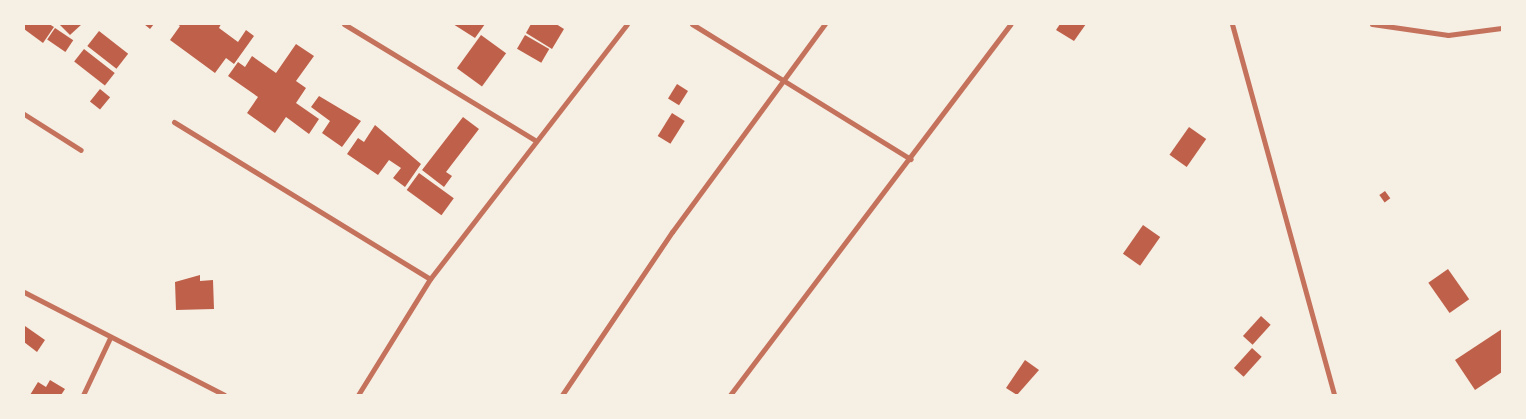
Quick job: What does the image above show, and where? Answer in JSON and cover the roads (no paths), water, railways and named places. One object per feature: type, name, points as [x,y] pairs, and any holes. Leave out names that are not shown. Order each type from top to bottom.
[{"type":"street","points":[[344,24],[536,140]]},
{"type":"street","points":[[358,395],[430,279],[627,24]]},
{"type":"street","points":[[692,24],[911,159]]},
{"type":"street","points":[[562,395],[672,232],[826,24]]},
{"type":"street","points":[[730,395],[911,159],[1011,24]]},
{"type":"street","points":[[1232,24],[1334,395]]},
{"type":"street","points":[[1372,24],[1448,35],[1502,28]]},
{"type":"street","points":[[24,114],[81,150]]},
{"type":"street","points":[[174,122],[430,279]]},
{"type":"street","points":[[24,292],[110,338],[224,395]]},
{"type":"street","points":[[83,395],[110,338]]}]
